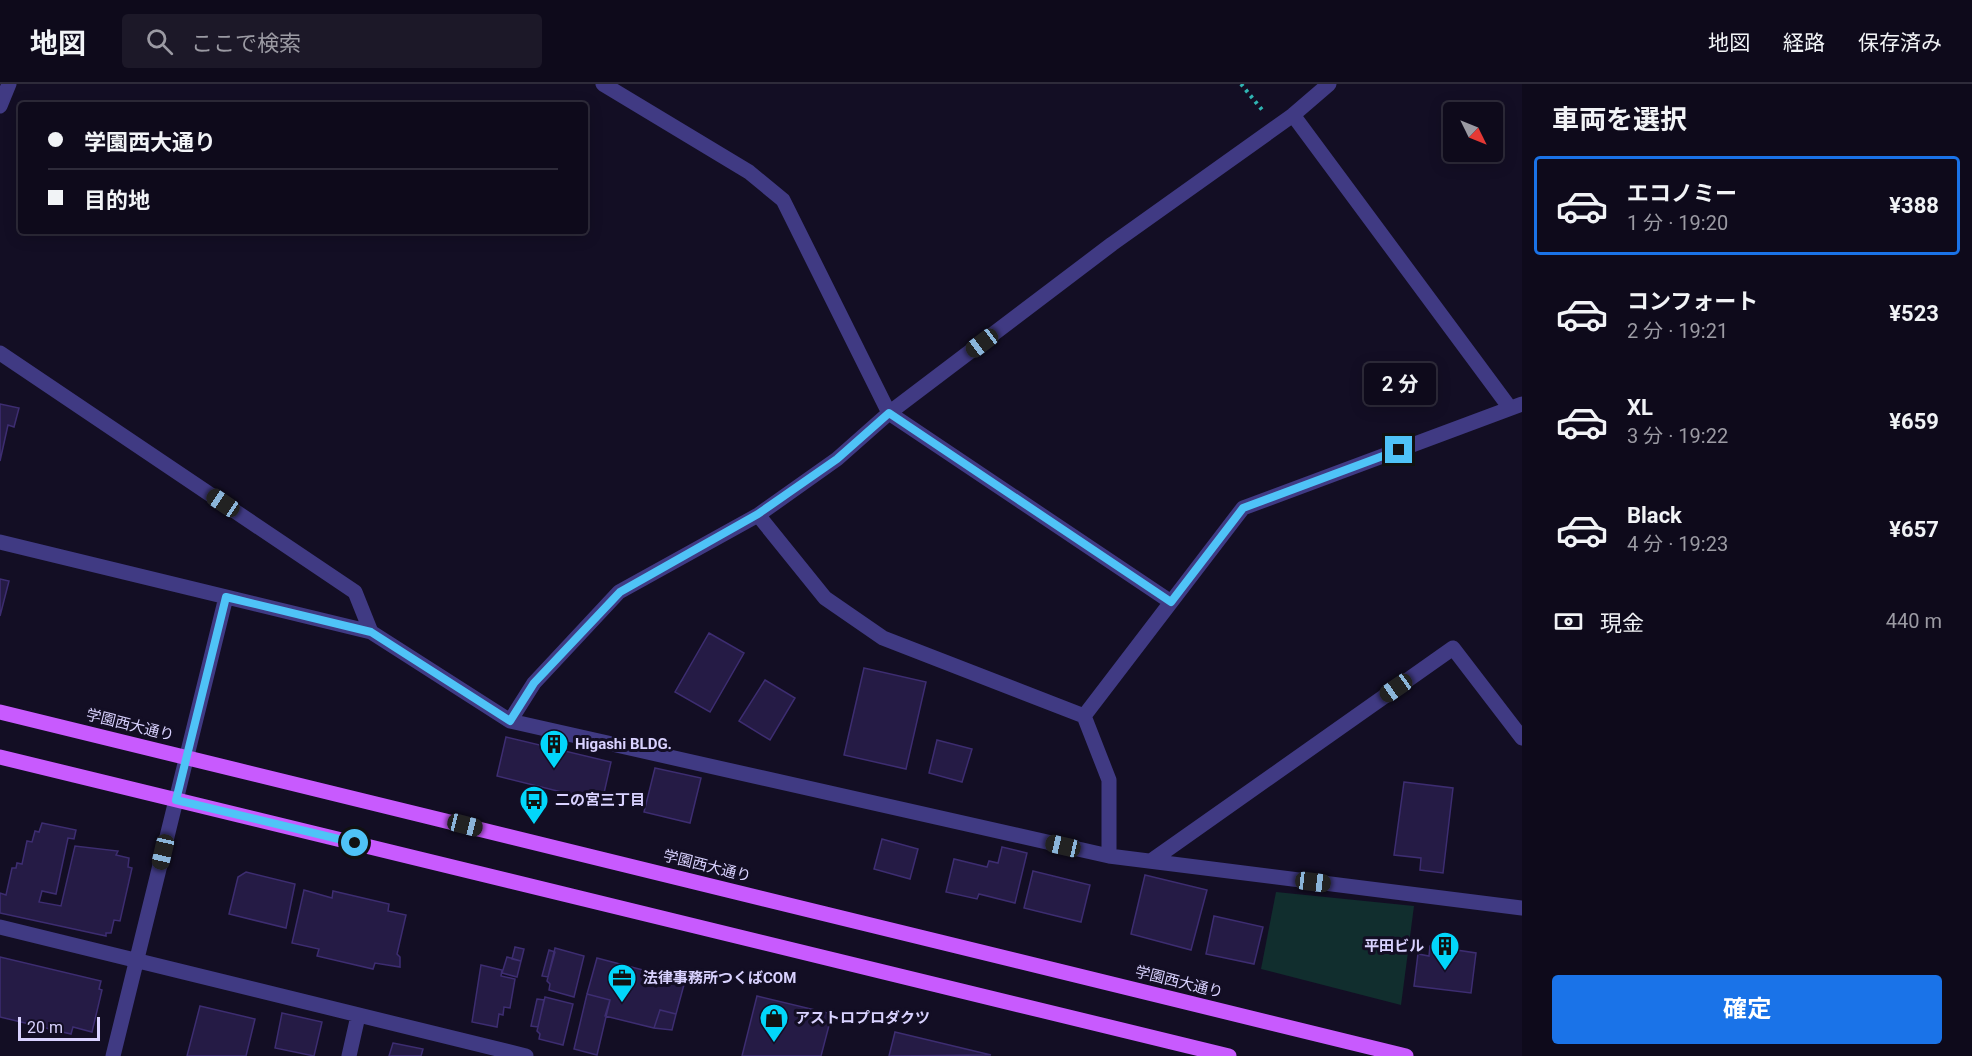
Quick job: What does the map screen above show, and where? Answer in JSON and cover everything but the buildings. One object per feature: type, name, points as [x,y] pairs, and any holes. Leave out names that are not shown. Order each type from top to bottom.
[{"type":"main road","name":"学園西大通り","points":[[0,712],[1406,1056]]},
{"type":"main road","points":[[0,757],[1228,1056]]},
{"type":"street","points":[[0,106],[9,84]]},
{"type":"street","points":[[603,84],[749,172],[783,200],[889,413],[1171,602]]},
{"type":"street","points":[[510,721],[534,683],[620,592],[758,514],[837,459],[889,413],[1112,244],[1276,128],[1329,84]]},
{"type":"street","points":[[1084,716],[1243,508],[1516,406],[1293,115]]},
{"type":"street","points":[[0,353],[355,591],[371,632]]},
{"type":"street","points":[[758,514],[825,598],[883,638],[1084,716],[1109,780],[1109,856]]},
{"type":"street","points":[[0,542],[371,632],[510,721],[1109,856],[1522,908]]},
{"type":"street","points":[[113,1056],[226,597]]},
{"type":"street","points":[[1151,861],[1453,648],[1522,738]]},
{"type":"street","points":[[0,927],[516,1055]]},
{"type":"street","points":[[349,1056],[358,1016]]},
{"type":"path","points":[[1240,84],[1276,128]]},
{"type":"green space","points":[[1276,892],[1414,906],[1401,1005],[1261,969]]},
{"type":"place","name":"Higashi BLDG.","points":[[554,770]]},
{"type":"place","name":"二の宮三丁目","points":[[534,826]]},
{"type":"place","name":"平田ビル","points":[[1445,972]]},
{"type":"place","name":"法律事務所つくばCOM","points":[[622,1004]]},
{"type":"place","name":"アストロプロダクツ","points":[[774,1044]]},
{"type":"route","points":[[355,843],[176,800],[226,597],[371,632],[510,721],[534,683],[620,592],[758,514],[837,459],[889,413],[1171,602],[1243,508],[1399,450]]}]
